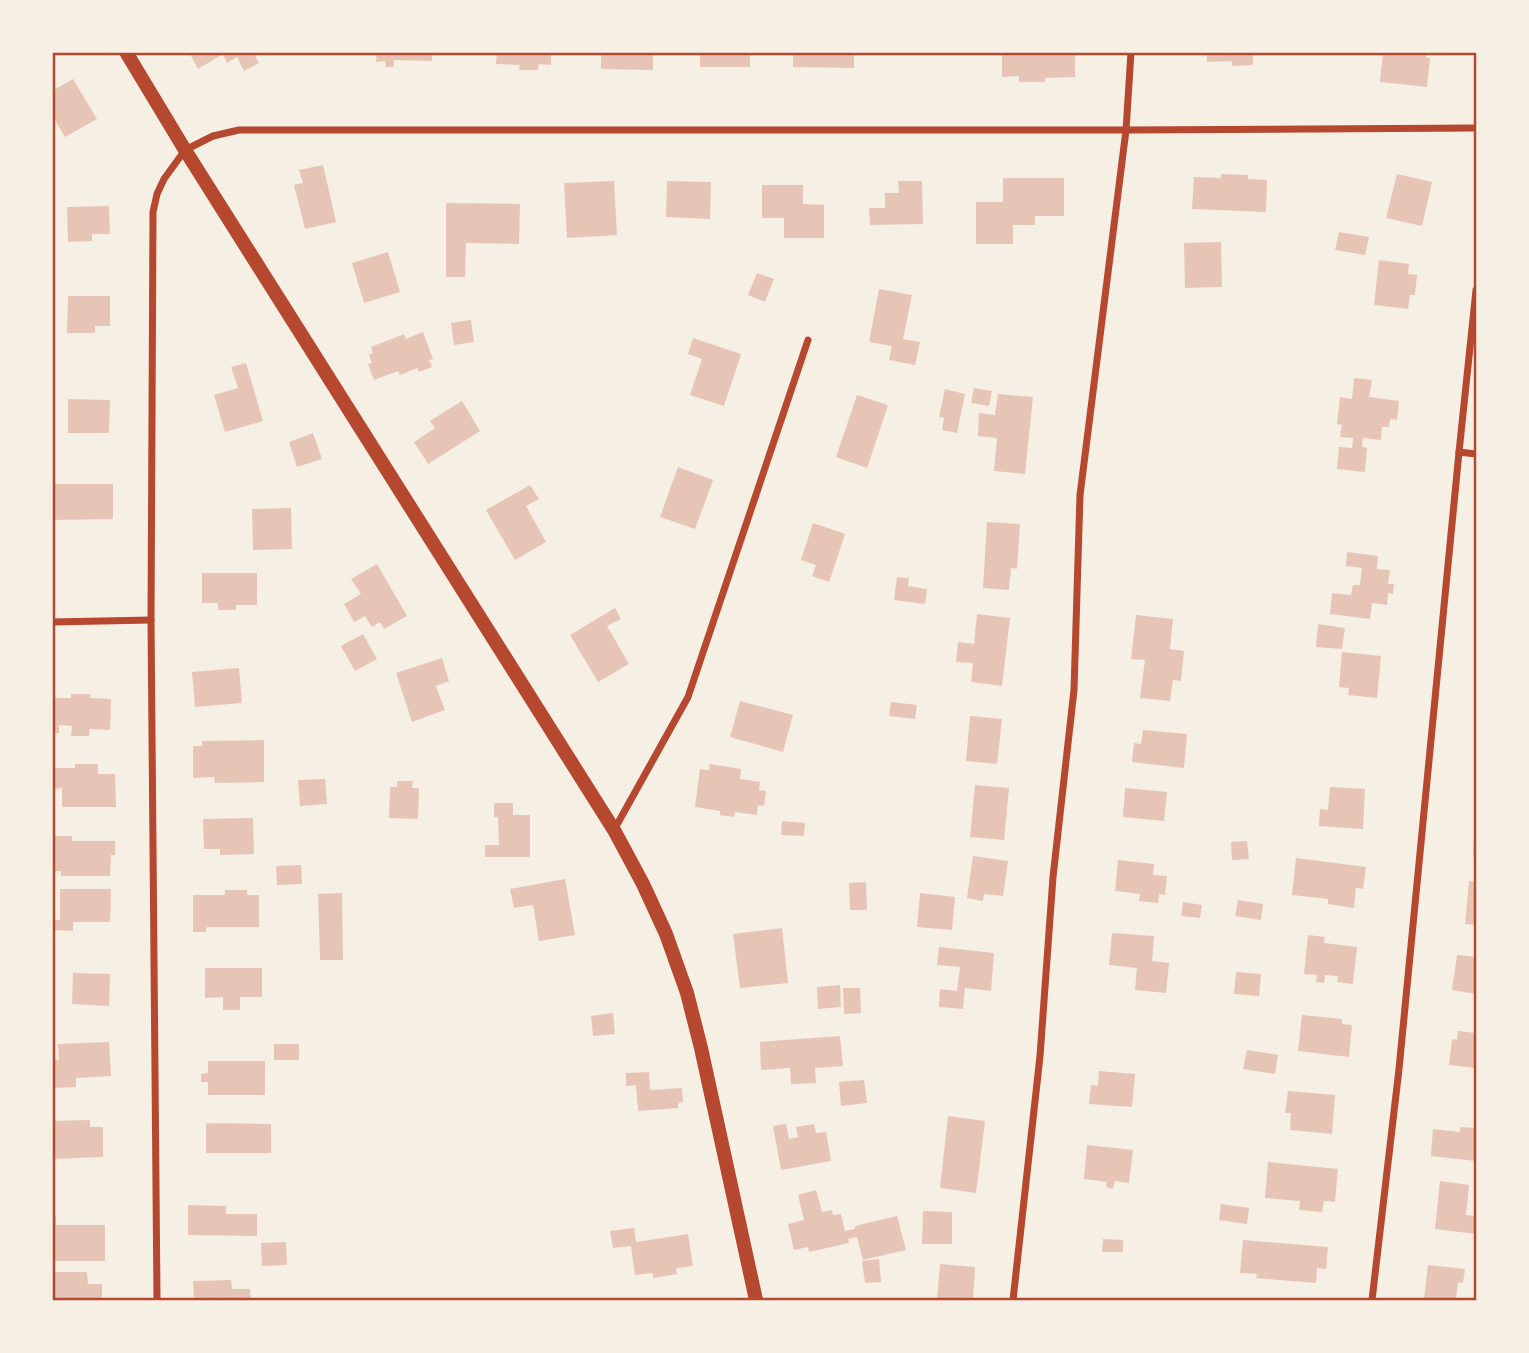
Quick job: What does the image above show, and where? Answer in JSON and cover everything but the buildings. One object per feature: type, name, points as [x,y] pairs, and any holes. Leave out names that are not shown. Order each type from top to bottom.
[{"type":"main road","points":[[126,52],[614,830],[643,884],[666,934],[687,993],[756,1300]]},
{"type":"street","points":[[1013,1300],[1040,1056],[1053,877],[1074,690],[1080,495],[1126,130],[1131,52]]},
{"type":"street","points":[[157,1300],[151,620],[153,212],[164,179],[185,150],[213,136],[239,130],[1476,128]]},
{"type":"street","points":[[1372,1300],[1400,1056],[1476,290]]},
{"type":"street","points":[[614,830],[688,697],[808,340]]},
{"type":"street","points":[[1459,452],[1476,454]]},
{"type":"street","points":[[52,622],[151,620]]}]
